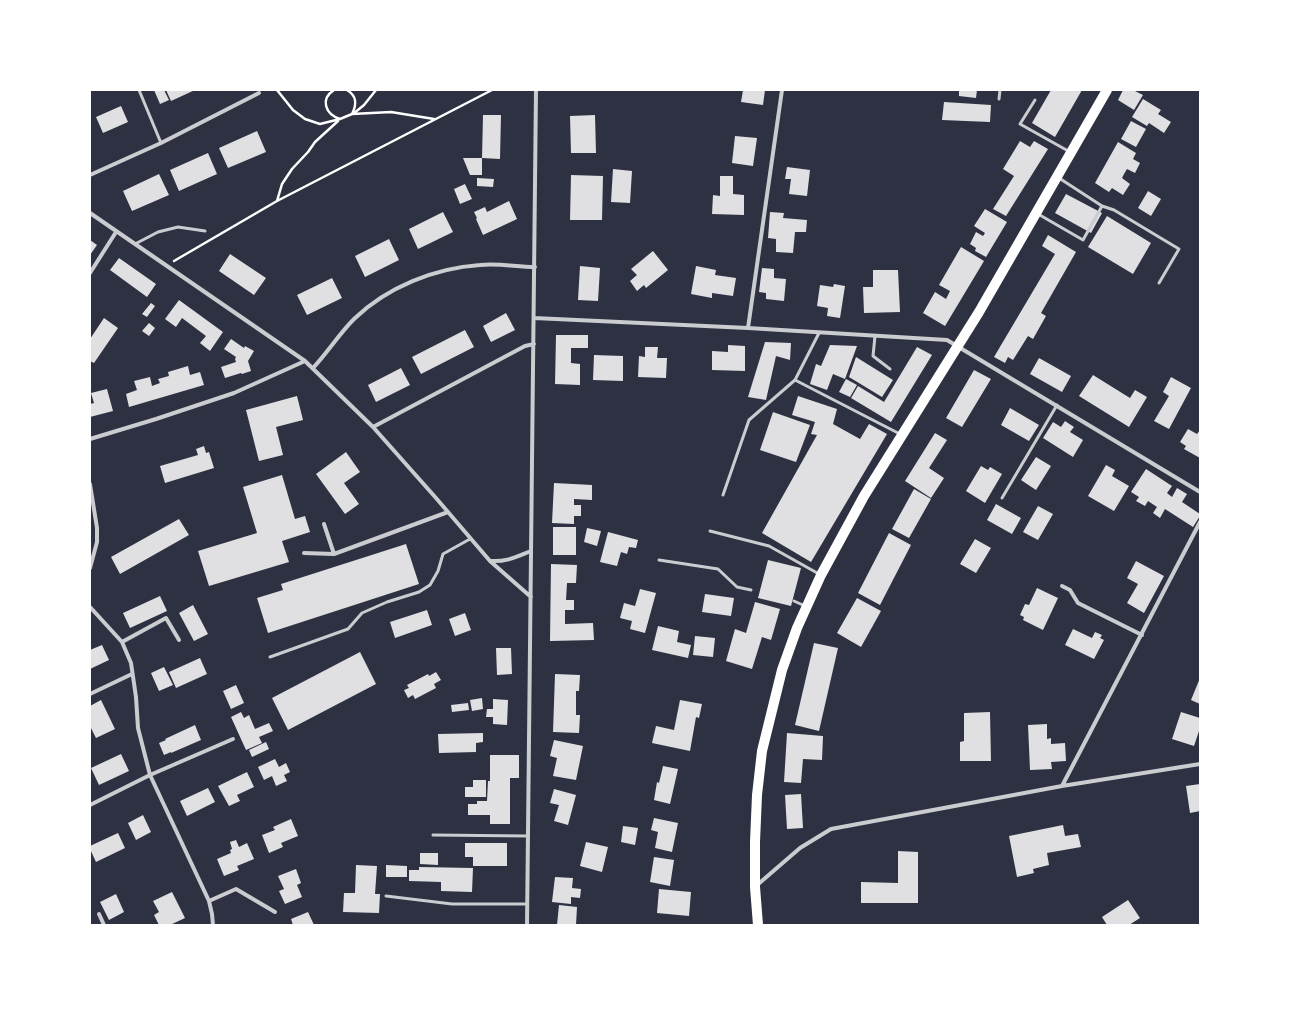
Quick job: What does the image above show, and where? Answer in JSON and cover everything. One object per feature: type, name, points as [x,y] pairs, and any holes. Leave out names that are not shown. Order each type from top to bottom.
[{"type":"main road","points":[[758,925],[755,842],[757,795],[762,751],[782,670],[796,628],[821,575],[864,496],[958,346],[1037,213],[1107,90]]},
{"type":"street","points":[[527,925],[536,90]]},
{"type":"street","points":[[748,328],[782,90]]},
{"type":"street","points":[[90,175],[162,143],[259,92]]},
{"type":"street","points":[[90,213],[305,361],[373,428],[490,561],[531,597]]},
{"type":"street","points":[[90,273],[116,232]]},
{"type":"street","points":[[313,368],[354,319],[381,298],[405,284],[434,273],[463,266],[481,264],[535,268]]},
{"type":"street","points":[[534,318],[748,328],[947,340],[1200,492]]},
{"type":"street","points":[[373,428],[526,346],[534,344]]},
{"type":"street","points":[[90,439],[234,393],[305,361]]},
{"type":"street","points":[[90,484],[97,528],[97,542],[90,568]]},
{"type":"street","points":[[304,553],[334,554],[448,512]]},
{"type":"street","points":[[1062,786],[1200,522]]},
{"type":"street","points":[[324,524],[334,554]]},
{"type":"street","points":[[490,561],[513,559],[531,551]]},
{"type":"street","points":[[1062,586],[1070,590],[1078,603],[1142,635]]},
{"type":"street","points":[[90,607],[122,642],[131,663],[136,697],[138,728],[150,775],[209,901],[213,925]]},
{"type":"street","points":[[122,642],[166,618],[179,640]]},
{"type":"street","points":[[90,694],[132,674]]},
{"type":"street","points":[[90,805],[150,775],[233,739]]},
{"type":"street","points":[[756,887],[800,848],[831,829],[1062,786],[1200,764]]},
{"type":"street","points":[[209,901],[236,889],[276,912]]},
{"type":"street","points":[[99,914],[104,925]]},
{"type":"lane","points":[[139,90],[162,143]]},
{"type":"lane","points":[[999,99],[1000,90]]},
{"type":"lane","points":[[1035,100],[1020,124],[1071,153]]},
{"type":"lane","points":[[1057,177],[1102,206],[1114,210],[1179,249],[1159,283]]},
{"type":"lane","points":[[1037,213],[1083,240],[1102,206]]},
{"type":"lane","points":[[135,244],[158,232],[178,227],[205,231]]},
{"type":"lane","points":[[723,495],[749,420],[795,380],[819,333]]},
{"type":"lane","points":[[875,336],[873,356],[890,370]]},
{"type":"lane","points":[[795,380],[902,435]]},
{"type":"lane","points":[[1002,498],[1056,405]]},
{"type":"lane","points":[[710,531],[769,546],[821,575]]},
{"type":"lane","points":[[270,657],[348,630],[362,613],[387,602],[419,592],[430,585],[438,571],[443,554],[470,539]]},
{"type":"lane","points":[[659,560],[718,569],[737,586],[751,590]]},
{"type":"lane","points":[[794,601],[806,606]]},
{"type":"lane","points":[[433,835],[528,836]]},
{"type":"lane","points":[[386,896],[452,904],[527,904]]},
{"type":"path","points":[[277,90],[293,110],[305,119],[320,124],[352,114],[364,105],[376,90]]},
{"type":"path","points":[[334,90],[326,99],[326,108],[332,116],[340,119]]},
{"type":"path","points":[[347,90],[351,93],[356,102],[352,114]]},
{"type":"path","points":[[165,266],[277,202],[492,90]]},
{"type":"path","points":[[352,114],[391,112],[435,119]]},
{"type":"path","points":[[277,202],[282,184],[292,169],[315,142],[340,119]]},
{"type":"building","points":[[154,90],[164,90],[169,100],[160,104]]},
{"type":"building","points":[[166,90],[195,90],[171,101]]},
{"type":"building","points":[[743,90],[765,90],[763,105],[741,102]]},
{"type":"building","points":[[959,90],[977,90],[976,98],[959,96]]},
{"type":"building","points":[[1051,90],[1082,90],[1055,137],[1032,123]]},
{"type":"building","points":[[1123,90],[1133,90],[1143,95],[1134,110],[1118,100]]},
{"type":"building","points":[[1143,99],[1161,110],[1158,114],[1171,122],[1164,133],[1149,123],[1147,126],[1132,117]]},
{"type":"building","points":[[944,102],[991,105],[990,122],[942,120]]},
{"type":"building","points":[[121,106],[128,122],[103,133],[96,117]]},
{"type":"building","points":[[483,115],[501,115],[500,159],[482,158]]},
{"type":"building","points":[[595,115],[596,153],[571,153],[570,116]]},
{"type":"building","points":[[1131,121],[1146,129],[1136,147],[1121,139]]},
{"type":"building","points":[[257,131],[266,152],[228,168],[219,148]]},
{"type":"building","points":[[735,136],[757,138],[753,166],[732,163]]},
{"type":"building","points":[[1020,141],[1030,147],[1034,141],[1048,149],[1006,216],[993,209],[1014,176],[1003,169]]},
{"type":"building","points":[[1118,142],[1136,153],[1133,159],[1140,163],[1135,173],[1127,169],[1124,174],[1122,178],[1130,184],[1123,195],[1112,188],[1109,192],[1095,183]]},
{"type":"building","points":[[208,153],[217,174],[179,191],[170,170]]},
{"type":"building","points":[[463,158],[482,158],[482,175],[470,175]]},
{"type":"building","points":[[787,167],[810,170],[807,196],[789,194],[791,179],[785,179]]},
{"type":"building","points":[[613,169],[632,171],[630,203],[611,202]]},
{"type":"building","points":[[159,174],[169,195],[132,211],[123,191]]},
{"type":"building","points":[[571,175],[603,176],[602,220],[570,220]]},
{"type":"building","points":[[720,176],[733,176],[733,194],[744,195],[744,215],[712,214],[713,195],[720,196]]},
{"type":"building","points":[[477,178],[494,179],[493,187],[477,186]]},
{"type":"building","points":[[465,184],[472,199],[460,204],[454,189]]},
{"type":"building","points":[[1148,191],[1161,199],[1151,216],[1138,208]]},
{"type":"building","points":[[1066,194],[1102,213],[1091,233],[1055,213]]},
{"type":"building","points":[[509,201],[517,219],[483,235],[474,212],[485,207],[487,212]]},
{"type":"building","points":[[985,209],[1007,222],[986,257],[975,251],[976,248],[970,244],[976,232],[983,236],[985,233],[974,226]]},
{"type":"building","points":[[443,212],[453,232],[418,249],[409,229]]},
{"type":"building","points":[[770,212],[784,213],[783,218],[807,220],[806,232],[795,232],[793,253],[776,252],[776,239],[768,238]]},
{"type":"building","points":[[1107,216],[1151,243],[1133,274],[1088,247]]},
{"type":"building","points":[[1048,235],[1076,252],[1041,313],[1046,316],[1033,339],[1028,336],[1013,360],[1008,357],[1005,363],[994,357],[1055,254],[1042,246]]},
{"type":"building","points":[[389,239],[399,260],[365,277],[355,256]]},
{"type":"building","points":[[90,240],[97,245],[90,255]]},
{"type":"building","points":[[961,247],[984,261],[945,326],[923,313],[935,292],[946,299],[950,291],[939,285]]},
{"type":"building","points":[[653,251],[668,270],[646,288],[644,285],[637,291],[630,281],[637,275],[631,269]]},
{"type":"building","points":[[230,254],[266,278],[254,295],[219,271]]},
{"type":"building","points":[[119,258],[156,284],[147,297],[110,270]]},
{"type":"building","points":[[580,266],[600,268],[598,301],[578,300]]},
{"type":"building","points":[[696,266],[716,270],[715,275],[736,278],[733,296],[712,293],[712,298],[691,294]]},
{"type":"building","points":[[762,268],[774,269],[774,278],[786,279],[784,301],[766,299],[766,293],[759,292]]},
{"type":"building","points":[[873,270],[898,270],[900,312],[864,313],[863,287],[873,287]]},
{"type":"building","points":[[332,278],[342,298],[307,315],[297,295]]},
{"type":"building","points":[[834,284],[845,286],[840,318],[827,316],[828,308],[817,306],[820,285],[833,287]]},
{"type":"building","points":[[179,300],[223,332],[210,351],[200,343],[206,336],[182,318],[176,327],[165,319]]},
{"type":"building","points":[[151,303],[155,306],[147,317],[142,314]]},
{"type":"building","points":[[506,313],[515,330],[491,342],[483,326]]},
{"type":"building","points":[[104,318],[118,328],[94,363],[90,361],[90,339]]},
{"type":"building","points":[[149,323],[155,328],[149,336],[142,331]]},
{"type":"building","points":[[465,330],[474,347],[421,374],[412,357]]},
{"type":"building","points":[[556,335],[588,335],[588,348],[571,348],[571,363],[580,364],[580,385],[555,384]]},
{"type":"building","points":[[231,339],[244,348],[245,346],[254,351],[248,361],[251,371],[225,378],[221,367],[236,362],[236,357],[224,349]]},
{"type":"building","points":[[765,342],[791,343],[790,360],[776,356],[766,400],[748,397]]},
{"type":"building","points":[[728,345],[745,346],[745,371],[712,370],[712,351],[728,352]]},
{"type":"building","points":[[830,345],[857,346],[845,379],[833,374],[827,390],[810,384],[816,364],[821,366]]},
{"type":"building","points":[[645,347],[658,347],[657,358],[667,358],[666,378],[638,377],[639,356],[645,357]]},
{"type":"building","points":[[917,347],[932,355],[891,422],[851,398],[858,386],[884,402]]},
{"type":"building","points":[[594,355],[623,356],[623,381],[593,380]]},
{"type":"building","points":[[856,357],[893,380],[882,397],[849,377]]},
{"type":"building","points":[[1039,358],[1071,376],[1062,392],[1030,374]]},
{"type":"building","points":[[188,366],[190,375],[200,372],[204,385],[129,407],[126,394],[137,390],[134,381],[150,377],[152,386],[160,383],[158,379],[169,376],[168,372]]},
{"type":"building","points":[[401,368],[410,385],[376,402],[368,385]]},
{"type":"building","points":[[974,370],[991,379],[962,427],[946,418]]},
{"type":"building","points":[[1093,375],[1130,398],[1135,390],[1147,397],[1129,427],[1079,396]]},
{"type":"building","points":[[1171,377],[1191,388],[1169,429],[1154,421],[1169,396],[1163,392]]},
{"type":"building","points":[[846,379],[857,385],[850,397],[839,392]]},
{"type":"building","points":[[107,389],[113,411],[90,417],[90,404],[94,403],[91,393]]},
{"type":"building","points":[[297,396],[303,420],[276,427],[283,455],[259,461],[246,410]]},
{"type":"building","points":[[798,396],[837,409],[833,424],[860,439],[869,424],[887,434],[811,562],[762,533],[817,435],[811,434],[815,422],[792,415]]},
{"type":"building","points":[[1010,408],[1039,425],[1029,441],[1001,425]]},
{"type":"building","points":[[773,412],[810,425],[796,462],[760,450]]},
{"type":"building","points":[[1065,421],[1074,427],[1070,432],[1083,440],[1073,457],[1043,438],[1053,422],[1061,427]]},
{"type":"building","points":[[1188,429],[1197,434],[1200,430],[1200,458],[1184,449],[1186,446],[1180,442]]},
{"type":"building","points":[[935,433],[947,440],[929,468],[944,478],[931,498],[905,481]]},
{"type":"building","points":[[204,446],[206,453],[209,452],[214,468],[165,483],[160,466],[198,455],[196,449]]},
{"type":"building","points":[[346,452],[360,472],[344,483],[359,504],[345,514],[316,474]]},
{"type":"building","points":[[1036,457],[1051,466],[1036,490],[1021,480]]},
{"type":"building","points":[[1106,465],[1115,470],[1112,476],[1129,486],[1114,511],[1088,496]]},
{"type":"building","points":[[981,466],[988,470],[990,467],[1002,474],[985,503],[966,491]]},
{"type":"building","points":[[1146,469],[1172,486],[1167,493],[1172,497],[1177,488],[1187,494],[1182,502],[1200,514],[1193,527],[1165,509],[1160,518],[1153,513],[1157,507],[1148,501],[1145,506],[1136,501],[1139,497],[1131,492]]},
{"type":"building","points":[[282,475],[295,519],[305,516],[310,532],[282,541],[289,562],[209,586],[198,551],[257,533],[243,487]]},
{"type":"building","points":[[554,483],[592,485],[592,500],[574,499],[574,505],[581,505],[581,516],[574,516],[574,524],[552,523]]},
{"type":"building","points":[[914,489],[931,499],[909,538],[892,529]]},
{"type":"building","points":[[996,504],[1021,518],[1012,534],[987,520]]},
{"type":"building","points":[[1038,506],[1053,514],[1038,540],[1023,532]]},
{"type":"building","points":[[179,519],[189,535],[120,574],[111,557]]},
{"type":"building","points":[[553,527],[576,527],[576,555],[553,555]]},
{"type":"building","points":[[587,528],[601,531],[597,546],[584,542]]},
{"type":"building","points":[[608,532],[638,540],[636,548],[629,547],[627,554],[621,552],[617,566],[600,562]]},
{"type":"building","points":[[889,533],[911,545],[880,605],[858,593]]},
{"type":"building","points":[[975,539],[991,548],[976,573],[960,564]]},
{"type":"building","points":[[406,544],[419,584],[268,633],[257,598],[283,590],[281,584]]},
{"type":"building","points":[[768,560],[801,568],[791,606],[758,598]]},
{"type":"building","points":[[1136,561],[1164,576],[1144,613],[1127,603],[1138,584],[1127,578]]},
{"type":"building","points":[[551,564],[577,565],[576,583],[567,583],[566,600],[574,600],[574,610],[565,610],[565,624],[593,623],[594,640],[550,641]]},
{"type":"building","points":[[1037,588],[1058,598],[1043,630],[1023,620],[1024,617],[1020,615],[1025,604],[1029,605]]},
{"type":"building","points":[[640,589],[656,593],[645,633],[630,629],[632,621],[620,618],[624,603],[635,606]]},
{"type":"building","points":[[705,594],[734,598],[731,616],[702,612]]},
{"type":"building","points":[[160,596],[167,611],[130,628],[123,613]]},
{"type":"building","points":[[857,598],[881,611],[861,647],[837,633]]},
{"type":"building","points":[[755,602],[780,609],[771,640],[762,637],[752,669],[726,661],[735,629],[746,633]]},
{"type":"building","points":[[193,605],[208,634],[194,641],[179,613]]},
{"type":"building","points":[[427,610],[432,625],[395,638],[390,622]]},
{"type":"building","points":[[465,613],[471,630],[455,636],[449,619]]},
{"type":"building","points":[[658,626],[679,631],[677,642],[691,645],[688,658],[652,650]]},
{"type":"building","points":[[1073,629],[1092,638],[1095,632],[1102,635],[1100,638],[1104,640],[1094,659],[1065,645]]},
{"type":"building","points":[[695,636],[715,638],[713,657],[693,655]]},
{"type":"building","points":[[814,643],[838,648],[819,731],[795,725]]},
{"type":"building","points":[[102,645],[109,660],[90,669],[90,650]]},
{"type":"building","points":[[496,648],[511,648],[512,674],[497,675]]},
{"type":"building","points":[[360,652],[376,684],[288,730],[272,698]]},
{"type":"building","points":[[200,658],[207,674],[176,688],[169,672]]},
{"type":"building","points":[[164,667],[173,685],[159,691],[151,673]]},
{"type":"building","points":[[436,672],[441,680],[434,684],[436,688],[415,699],[413,695],[408,698],[404,690],[409,688],[407,685],[428,674],[429,676]]},
{"type":"building","points":[[555,674],[580,675],[579,691],[576,691],[576,715],[580,715],[579,733],[553,732]]},
{"type":"building","points":[[1200,678],[1200,704],[1191,700]]},
{"type":"building","points":[[236,685],[244,703],[231,709],[223,691]]},
{"type":"building","points":[[482,698],[483,709],[472,711],[470,700]]},
{"type":"building","points":[[493,699],[508,700],[507,725],[493,724],[493,717],[486,717],[487,709],[493,709]]},
{"type":"building","points":[[101,700],[115,729],[96,738],[90,726],[90,706]]},
{"type":"building","points":[[680,700],[702,704],[699,718],[696,717],[690,751],[652,743],[656,726],[674,730]]},
{"type":"building","points":[[468,703],[469,710],[452,712],[451,705]]},
{"type":"building","points":[[241,712],[244,718],[249,715],[255,729],[269,723],[273,731],[259,737],[262,743],[246,750],[231,717]]},
{"type":"building","points":[[990,712],[991,761],[960,761],[960,742],[964,741],[964,713]]},
{"type":"building","points":[[1181,712],[1200,718],[1200,728],[1194,746],[1172,739]]},
{"type":"building","points":[[1047,724],[1047,739],[1051,738],[1051,744],[1065,743],[1066,761],[1051,762],[1052,769],[1030,770],[1028,725]]},
{"type":"building","points":[[195,725],[201,740],[164,755],[159,743]]},
{"type":"building","points":[[483,733],[483,742],[476,743],[476,752],[439,753],[438,734]]},
{"type":"building","points":[[787,733],[823,736],[822,760],[803,759],[801,783],[784,782]]},
{"type":"building","points":[[554,740],[583,746],[576,780],[553,776],[557,758],[550,756]]},
{"type":"building","points":[[266,742],[269,749],[252,757],[249,750]]},
{"type":"building","points":[[121,754],[129,771],[99,785],[91,768]]},
{"type":"building","points":[[490,755],[519,755],[519,778],[510,778],[510,824],[490,824],[490,815],[468,815],[468,804],[477,804],[477,801],[487,801],[488,781],[490,781]]},
{"type":"building","points":[[275,759],[279,767],[286,763],[290,772],[284,775],[287,781],[276,786],[272,776],[264,780],[258,767]]},
{"type":"building","points":[[663,766],[678,769],[670,804],[654,800],[657,782],[659,783]]},
{"type":"building","points":[[247,772],[254,787],[237,795],[240,801],[229,806],[218,786]]},
{"type":"building","points":[[473,780],[486,780],[486,797],[465,797],[465,787],[473,787]]},
{"type":"building","points":[[1200,784],[1200,811],[1190,813],[1186,786]]},
{"type":"building","points":[[208,788],[215,802],[187,816],[180,801]]},
{"type":"building","points":[[554,789],[576,795],[568,825],[554,821],[559,805],[550,803]]},
{"type":"building","points":[[801,794],[803,828],[787,829],[785,795]]},
{"type":"building","points":[[143,815],[151,832],[136,840],[128,823]]},
{"type":"building","points":[[654,818],[678,823],[672,852],[655,848],[658,832],[651,830]]},
{"type":"building","points":[[291,819],[298,836],[281,843],[283,847],[269,853],[262,835],[275,830],[273,827]]},
{"type":"building","points":[[1063,825],[1065,836],[1078,834],[1081,847],[1047,853],[1049,865],[1033,869],[1034,873],[1017,877],[1009,836]]},
{"type":"building","points":[[623,826],[638,828],[635,845],[621,842]]},
{"type":"building","points":[[118,833],[125,848],[96,862],[90,846]]},
{"type":"building","points":[[236,840],[239,847],[247,843],[254,859],[237,866],[239,870],[224,876],[217,859],[231,853],[230,850],[232,849],[230,842]]},
{"type":"building","points":[[586,842],[608,847],[602,872],[580,866]]},
{"type":"building","points":[[465,843],[507,843],[507,866],[473,866],[473,857],[465,857]]},
{"type":"building","points":[[898,851],[918,852],[918,903],[861,903],[861,882],[898,883]]},
{"type":"building","points":[[420,853],[438,853],[438,865],[420,864]]},
{"type":"building","points":[[654,857],[674,860],[670,886],[650,882]]},
{"type":"building","points":[[356,865],[377,866],[375,894],[380,894],[379,913],[343,912],[344,893],[355,893]]},
{"type":"building","points":[[386,865],[407,866],[407,877],[386,877]]},
{"type":"building","points":[[419,867],[473,868],[472,892],[441,891],[441,882],[409,881],[409,870],[419,870]]},
{"type":"building","points":[[296,869],[301,883],[297,885],[302,897],[285,904],[279,891],[284,889],[278,876]]},
{"type":"building","points":[[555,877],[573,878],[572,888],[581,889],[580,898],[571,897],[571,904],[552,902]]},
{"type":"building","points":[[659,889],[691,892],[689,916],[657,913]]},
{"type":"building","points":[[172,892],[185,918],[170,925],[159,925],[154,915],[159,912],[153,901]]},
{"type":"building","points":[[116,894],[124,912],[109,920],[100,902]]},
{"type":"building","points":[[1128,900],[1140,918],[1129,925],[1107,925],[1102,917]]},
{"type":"building","points":[[559,905],[577,907],[576,925],[557,925]]},
{"type":"building","points":[[308,912],[314,925],[293,925],[291,919]]}]
